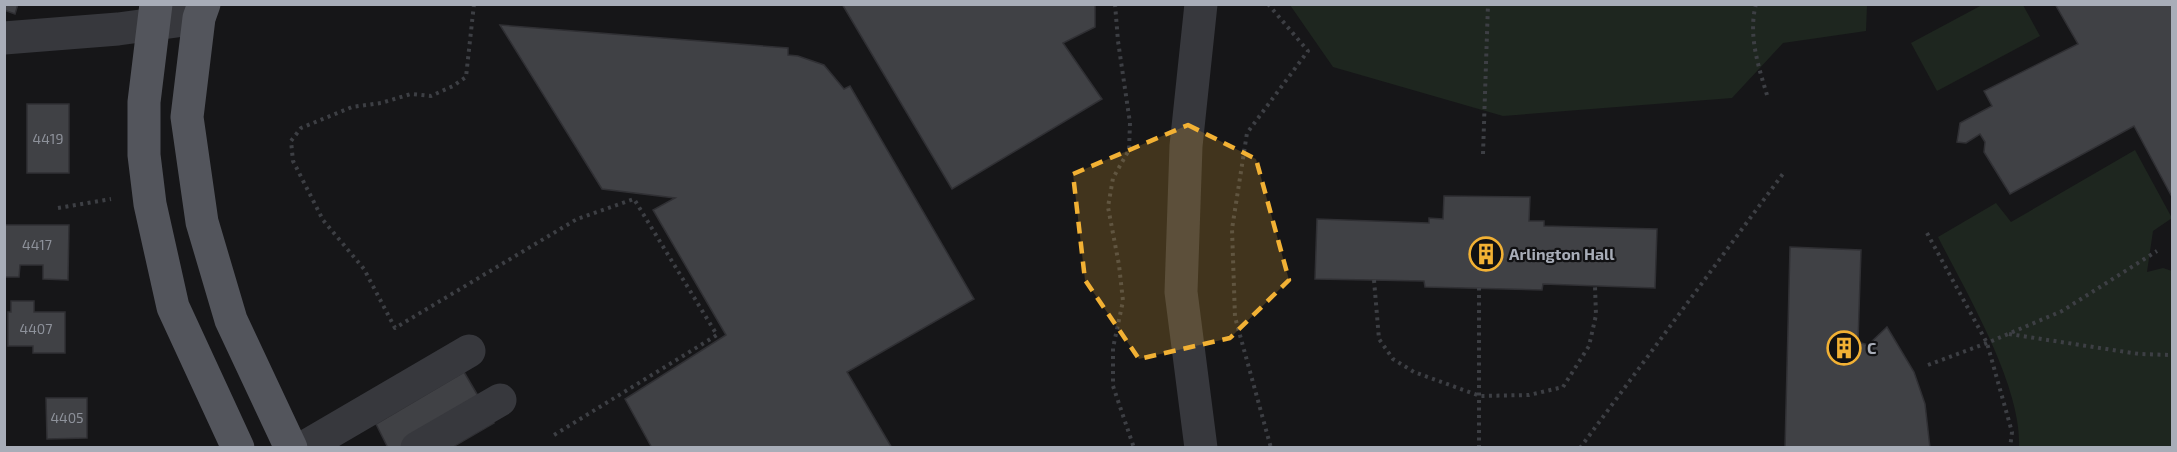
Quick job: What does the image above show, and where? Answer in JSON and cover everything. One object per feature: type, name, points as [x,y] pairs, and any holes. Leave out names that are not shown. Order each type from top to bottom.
[{"type":"main road","points":[[201,11],[187,117],[202,222],[231,320],[291,447]]},
{"type":"main road","points":[[154,14],[144,102],[144,155],[150,204],[173,307],[238,447]]},
{"type":"lane","points":[[1201,4],[1186,146],[1181,292],[1201,447]]},
{"type":"lane","points":[[4,38],[154,14],[201,11]]},
{"type":"lane","points":[[303,447],[469,351]]},
{"type":"lane","points":[[417,447],[500,400]]},
{"type":"path","points":[[474,4],[466,77],[431,96],[411,94],[381,104],[352,107],[302,128],[291,141],[293,161],[324,220],[364,269],[395,328],[577,219],[634,199],[717,335],[554,435]]},
{"type":"path","points":[[1115,4],[1130,123],[1129,150],[1113,178],[1108,207],[1119,265],[1123,302],[1113,348],[1113,386],[1134,447]]},
{"type":"path","points":[[1268,4],[1308,51],[1247,133],[1232,229],[1235,317],[1271,447]]},
{"type":"path","points":[[1483,154],[1488,4]]},
{"type":"path","points":[[1756,4],[1752,19],[1755,53],[1767,95]]},
{"type":"path","points":[[1580,447],[1785,171]]},
{"type":"path","points":[[58,208],[111,199]]},
{"type":"path","points":[[1927,233],[1987,343],[2012,432],[2010,447]]},
{"type":"path","points":[[1928,365],[1987,343],[2062,310],[2157,250]]},
{"type":"path","points":[[1374,280],[1379,339],[1393,359],[1414,372],[1480,396],[1529,395],[1563,387],[1589,346],[1596,315],[1595,286]]},
{"type":"path","points":[[1479,288],[1479,447]]},
{"type":"path","points":[[2008,334],[2139,354],[2172,355]]},
{"type":"highlighted area","points":[[1188,125],[1256,159],[1289,280],[1230,338],[1139,359],[1085,280],[1073,174]]},
{"type":"shaded area","points":[[1290,5],[1867,5],[1866,31],[1783,43],[1732,98],[1503,116],[1333,67]]},
{"type":"shaded area","points":[[1982,5],[2023,5],[2040,36],[1937,91],[1911,43]]},
{"type":"shaded area","points":[[2135,150],[2172,218],[2153,231],[2147,272],[2163,268],[2172,271],[2172,447],[2019,447],[2018,423],[2002,368],[1977,312],[1938,237],[1996,203],[2011,222]]},
{"type":"building","points":[[4,4],[18,4],[15,14],[4,10]]},
{"type":"building","points":[[842,4],[1095,4],[1095,27],[1063,43],[1102,99],[952,189]]},
{"type":"building","points":[[2055,4],[2172,4],[2172,197],[2134,126],[2010,194],[1984,152],[1985,142],[1980,134],[1966,143],[1957,142],[1960,123],[1992,106],[1984,91],[2078,44]]},
{"type":"building","points":[[500,25],[788,48],[788,55],[824,65],[844,89],[850,86],[974,299],[847,372],[892,448],[652,448],[625,399],[726,335],[653,210],[675,198],[602,189]]},
{"type":"building","points":[[27,104],[69,104],[69,173],[27,173]]},
{"type":"building","name":"Arlington Hall","points":[[1444,196],[1530,197],[1529,221],[1544,221],[1544,226],[1657,229],[1655,288],[1543,284],[1542,290],[1425,287],[1424,281],[1315,279],[1317,219],[1429,223],[1429,218],[1443,219]]},
{"type":"building","points":[[4,225],[69,225],[68,280],[43,279],[43,265],[20,265],[19,277],[4,277]]},
{"type":"building","name":"C","points":[[1790,247],[1861,250],[1858,342],[1868,345],[1887,327],[1914,372],[1925,404],[1930,448],[1785,448]]},
{"type":"building","points":[[11,301],[34,301],[34,312],[65,312],[65,353],[33,353],[33,346],[8,346],[8,312],[11,312]]},
{"type":"building","points":[[464,372],[494,423],[451,448],[388,448],[376,424]]},
{"type":"building","points":[[46,398],[87,398],[87,438],[47,439]]},
{"type":"place","name":"Arlington Hall","points":[[1486,254]]},
{"type":"place","name":"C","points":[[1844,348]]}]
